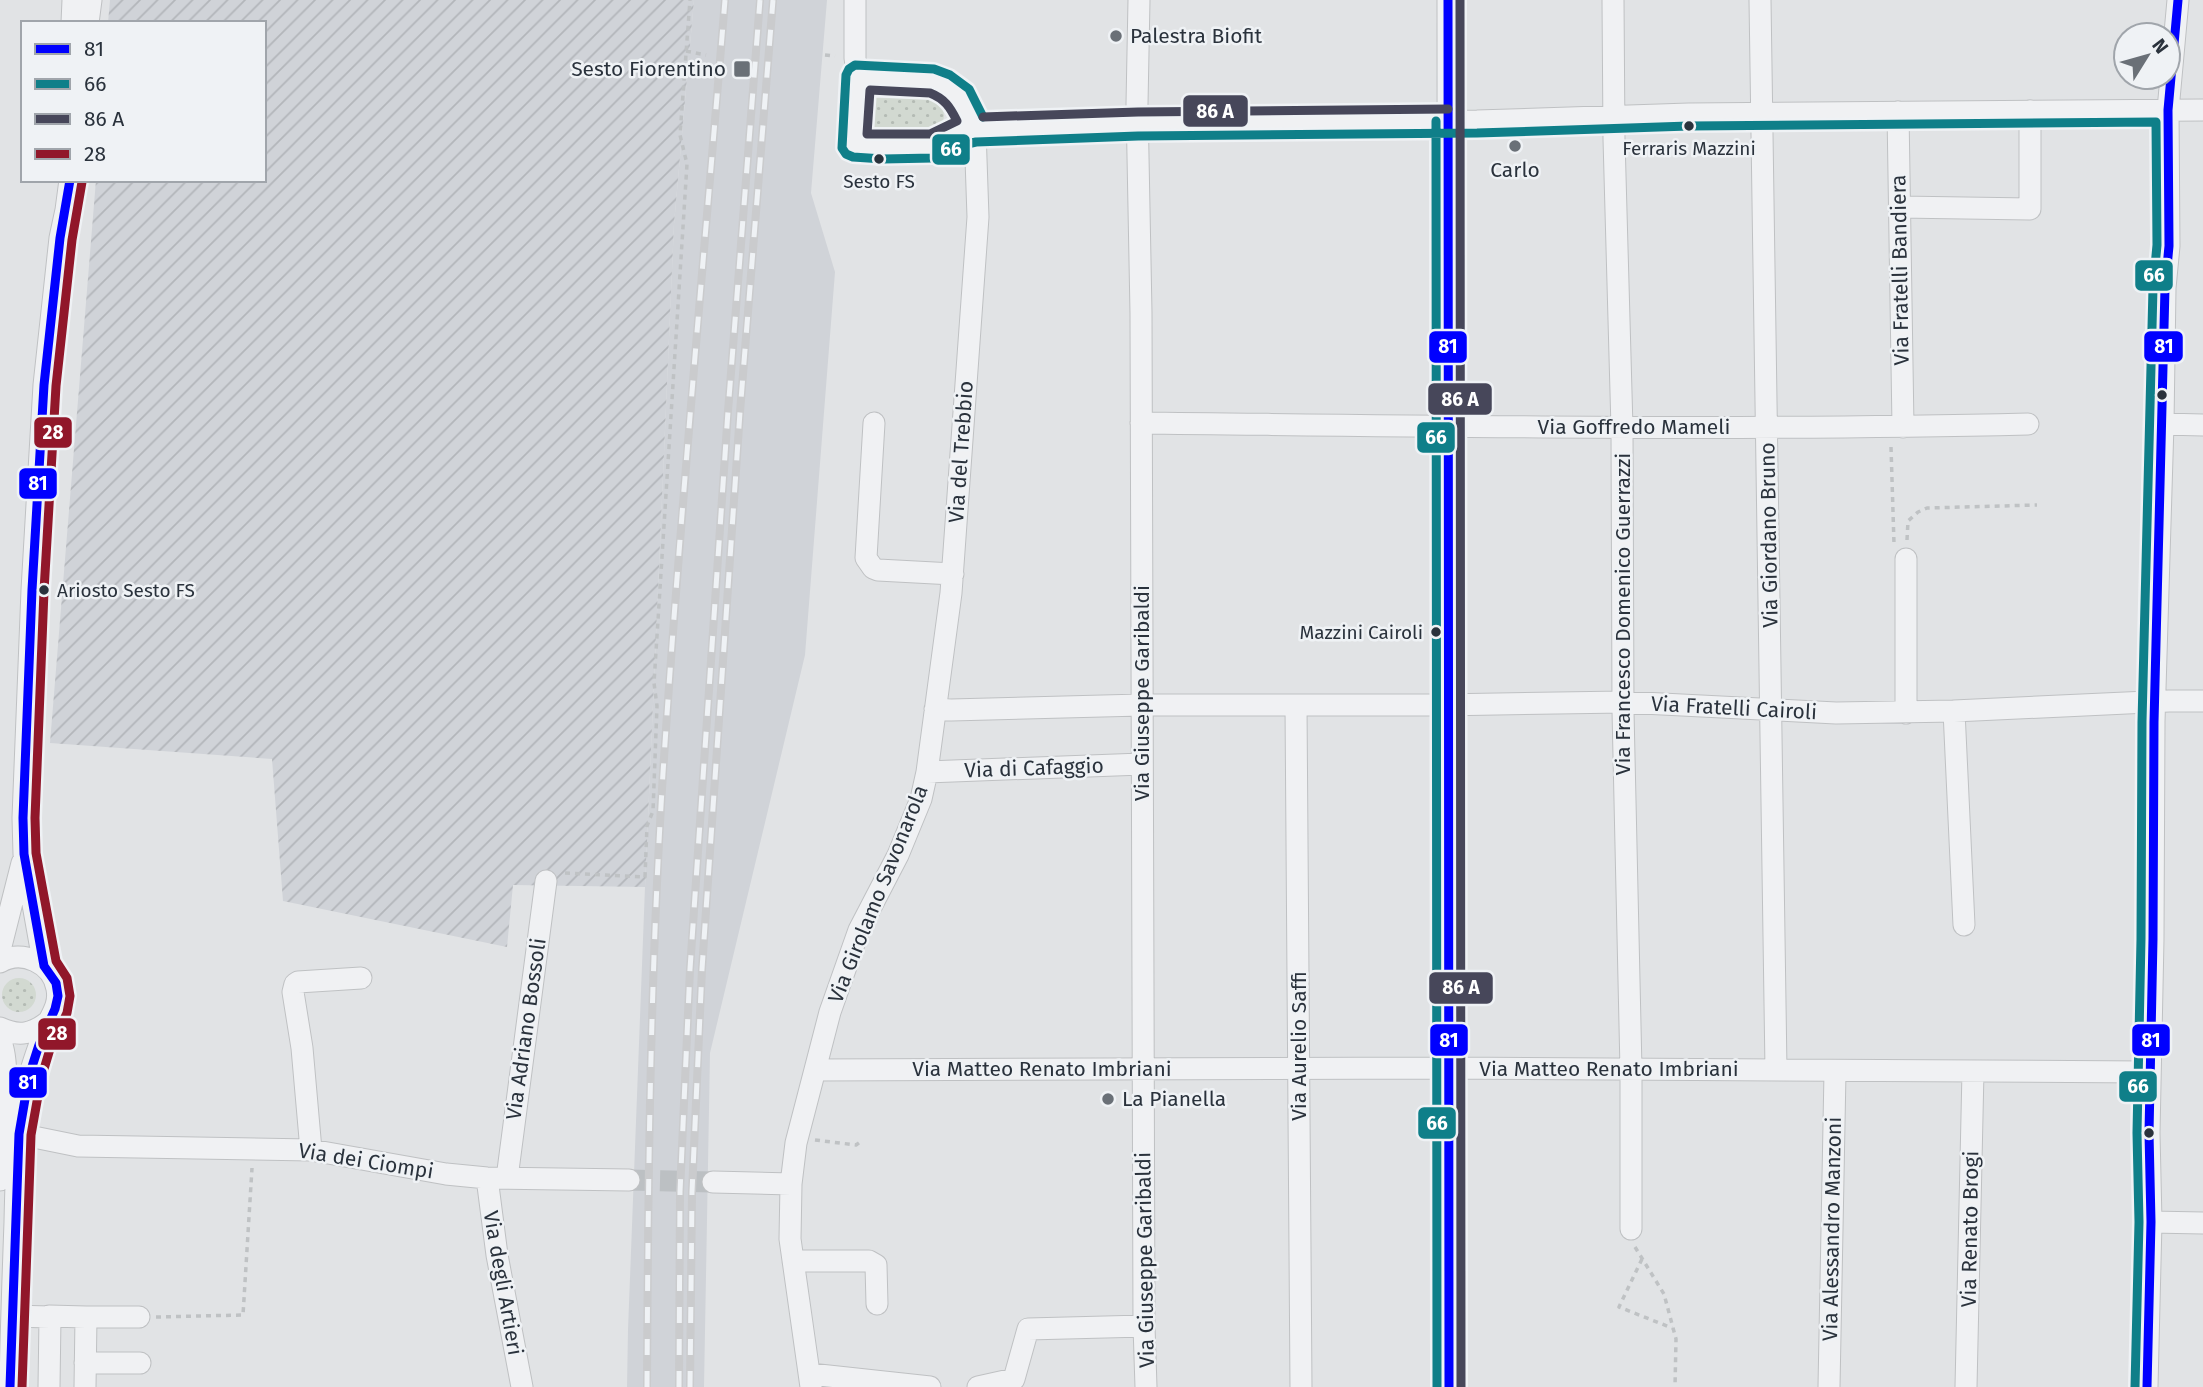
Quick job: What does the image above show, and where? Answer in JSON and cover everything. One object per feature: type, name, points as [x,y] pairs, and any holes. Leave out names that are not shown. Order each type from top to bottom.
[{"type":"street","points":[[72,21],[73,0]]},
{"type":"street","points":[[88,21],[91,0]]},
{"type":"street","points":[[855,0],[855,58],[858,77],[854,145],[933,146],[955,134],[975,130],[1138,124],[1448,121],[1763,113],[2203,110]]},
{"type":"street","name":"Via Giuseppe Garibaldi","points":[[1139,0],[1146,1387]]},
{"type":"street","points":[[1448,0],[1449,1387]]},
{"type":"street","name":"Via Francesco Domenico Guerrazzi","points":[[1613,0],[1622,428],[1623,702],[1632,1228]]},
{"type":"street","name":"Via Giordano Bruno","points":[[1760,0],[1776,1070]]},
{"type":"street","points":[[2147,1387],[2151,1222],[2149,1133],[2154,701],[2165,288],[2169,246],[2168,110],[2178,0]]},
{"type":"street","points":[[858,77],[933,81],[946,86],[959,97],[975,130]]},
{"type":"street","points":[[1900,206],[2030,209],[2030,111]]},
{"type":"street","name":"Via Fratelli Bandiera","points":[[1897,427],[1900,206],[1898,112]]},
{"type":"street","name":"Via del Trebbio","points":[[927,772],[953,574],[978,217],[975,130]]},
{"type":"street","points":[[60,182],[60,238]]},
{"type":"street","points":[[44,966],[24,854],[23,818],[44,385],[60,238],[70,182]]},
{"type":"street","points":[[874,423],[866,558],[873,568],[878,569],[953,574]]},
{"type":"street","name":"Via Goffredo Mameli","points":[[1141,424],[1622,428],[2028,424]]},
{"type":"street","points":[[2163,424],[2203,425]]},
{"type":"street","points":[[1900,552],[1906,712]]},
{"type":"street","name":"Via Fratelli Cairoli","points":[[935,709],[1623,702],[1836,713],[2203,701]]},
{"type":"street","name":"Via Aurelio Saffi","points":[[1296,705],[1301,1387]]},
{"type":"street","points":[[1954,711],[1964,925]]},
{"type":"street","name":"Via di Cafaggio","points":[[927,772],[1142,764]]},
{"type":"street","name":"Via Girolamo Savonarola","points":[[811,1380],[790,1239],[794,1156],[830,1012],[859,930],[898,855],[921,799],[927,772]]},
{"type":"street","points":[[0,950],[24,854]]},
{"type":"street","name":"Via Adriano Bossoli","points":[[497,1178],[546,881]]},
{"type":"street","points":[[0,962],[24,957],[35,960],[53,976],[57,989],[55,1009],[29,1076],[19,1134],[10,1387]]},
{"type":"street","points":[[311,1150],[302,1048],[293,992],[295,984],[360,978]]},
{"type":"street","points":[[0,1028],[13,1034],[26,1033],[49,1021]]},
{"type":"street","points":[[0,1040],[6,1073],[0,1180]]},
{"type":"street","name":"Via Matteo Renato Imbriani","points":[[815,1070],[1449,1068],[2145,1072],[2150,1068]]},
{"type":"street","name":"Via Alessandro Manzoni","points":[[1829,1387],[1835,1072]]},
{"type":"street","name":"Via Renato Brogi","points":[[1966,1387],[1973,1072]]},
{"type":"street","name":"Via dei Ciompi","points":[[19,1134],[78,1146],[311,1150],[446,1174],[497,1178],[629,1180]]},
{"type":"street","name":"Via degli Artieri","points":[[497,1178],[497,1255],[522,1387]]},
{"type":"street","points":[[713,1182],[791,1184]]},
{"type":"street","points":[[2151,1222],[2203,1223]]},
{"type":"street","points":[[793,1261],[869,1261],[876,1265],[877,1304]]},
{"type":"street","points":[[12,1316],[139,1317]]},
{"type":"street","points":[[49,1316],[49,1387]]},
{"type":"street","points":[[85,1387],[86,1318]]},
{"type":"street","points":[[978,1387],[1014,1379],[1028,1329],[1144,1326]]},
{"type":"street","points":[[85,1363],[141,1363]]},
{"type":"street","points":[[811,1380],[930,1387]]},
{"type":"path","points":[[546,881],[565,873],[645,877],[648,826],[653,811],[657,706],[654,683],[687,164],[680,135],[690,0]]},
{"type":"path","points":[[686,51],[706,55]]},
{"type":"path","points":[[1897,427],[1900,552]]},
{"type":"path","points":[[1900,552],[1907,527],[1912,516],[1918,512],[1937,508],[2037,505]]},
{"type":"path","points":[[794,1156],[806,1158],[808,1140],[856,1145],[860,1142]]},
{"type":"path","points":[[139,1317],[243,1315],[253,1149]]},
{"type":"path","points":[[1632,1228],[1632,1242],[1664,1294],[1676,1339],[1675,1387]]},
{"type":"path","points":[[1642,1259],[1619,1307],[1673,1329]]},
{"type":"shaded area","points":[[110,0],[694,0],[674,224],[645,887],[513,885],[507,947],[283,901],[272,759],[50,743],[96,182],[266,182],[266,21],[108,21]]},
{"type":"shaded area","points":[[694,0],[827,0],[811,193],[835,272],[805,655],[710,1053],[704,1387],[627,1387],[645,887],[674,224]]},
{"type":"shaded area","points":[[874,98],[931,99],[941,107],[943,120],[933,133],[873,132]]},
{"type":"shaded area","points":[[19,978],[31,983],[36,995],[31,1007],[19,1012],[7,1007],[2,995],[7,983]]},
{"type":"tunnel","points":[[629,1180],[713,1182]]},
{"type":"railway","points":[[647,1387],[650,1080],[663,773],[725,0]]},
{"type":"railway","points":[[679,1387],[680,1192],[690,969],[728,411],[760,0]]},
{"type":"railway","points":[[690,1387],[692,1192],[702,969],[740,412],[773,0]]},
{"type":"transit line","name":"81","points":[[1448,0],[1449,1387]]},
{"type":"transit line","points":[[1460,0],[1461,1387]]},
{"type":"transit line","name":"81","points":[[2147,1387],[2151,1222],[2149,1133],[2154,722],[2165,288],[2169,246],[2168,110],[2178,0]]},
{"type":"transit line","name":"66","points":[[983,117],[969,89],[950,75],[934,69],[855,65],[846,75],[842,148],[846,154],[853,157],[883,159],[933,158],[959,146],[976,142],[1138,136],[1477,133],[1689,126],[2156,122],[2157,245],[2153,288],[2142,722],[2137,1133],[2139,1222],[2135,1387]]},
{"type":"transit line","points":[[870,90],[930,93],[946,104],[957,121],[930,134],[867,134],[870,90]]},
{"type":"transit line","points":[[983,117],[1138,112],[1448,109]]},
{"type":"transit line","name":"66","points":[[1436,121],[1437,1387]]},
{"type":"transit line","name":"81","points":[[10,1387],[19,1134],[29,1076],[58,996],[56,983],[44,966],[24,854],[23,818],[44,385],[60,238],[70,182]]},
{"type":"transit line","name":"28","points":[[22,1387],[31,1135],[41,1079],[50,1049],[67,1013],[70,996],[67,978],[56,961],[36,853],[35,818],[56,386],[72,240],[82,182]]},
{"type":"place","name":"Palestra Biofit","points":[[1116,36]]},
{"type":"place","name":"Sesto Fiorentino","points":[[742,69]]},
{"type":"place","name":"Ferraris Mazzini","points":[[1689,126]]},
{"type":"place","name":"Carlo","points":[[1515,146]]},
{"type":"place","name":"Sesto FS","points":[[879,159]]},
{"type":"place","name":"Ariosto Sesto FS","points":[[44,590]]},
{"type":"place","name":"Mazzini Cairoli","points":[[1436,632]]},
{"type":"place","name":"La Pianella","points":[[1108,1099]]}]
